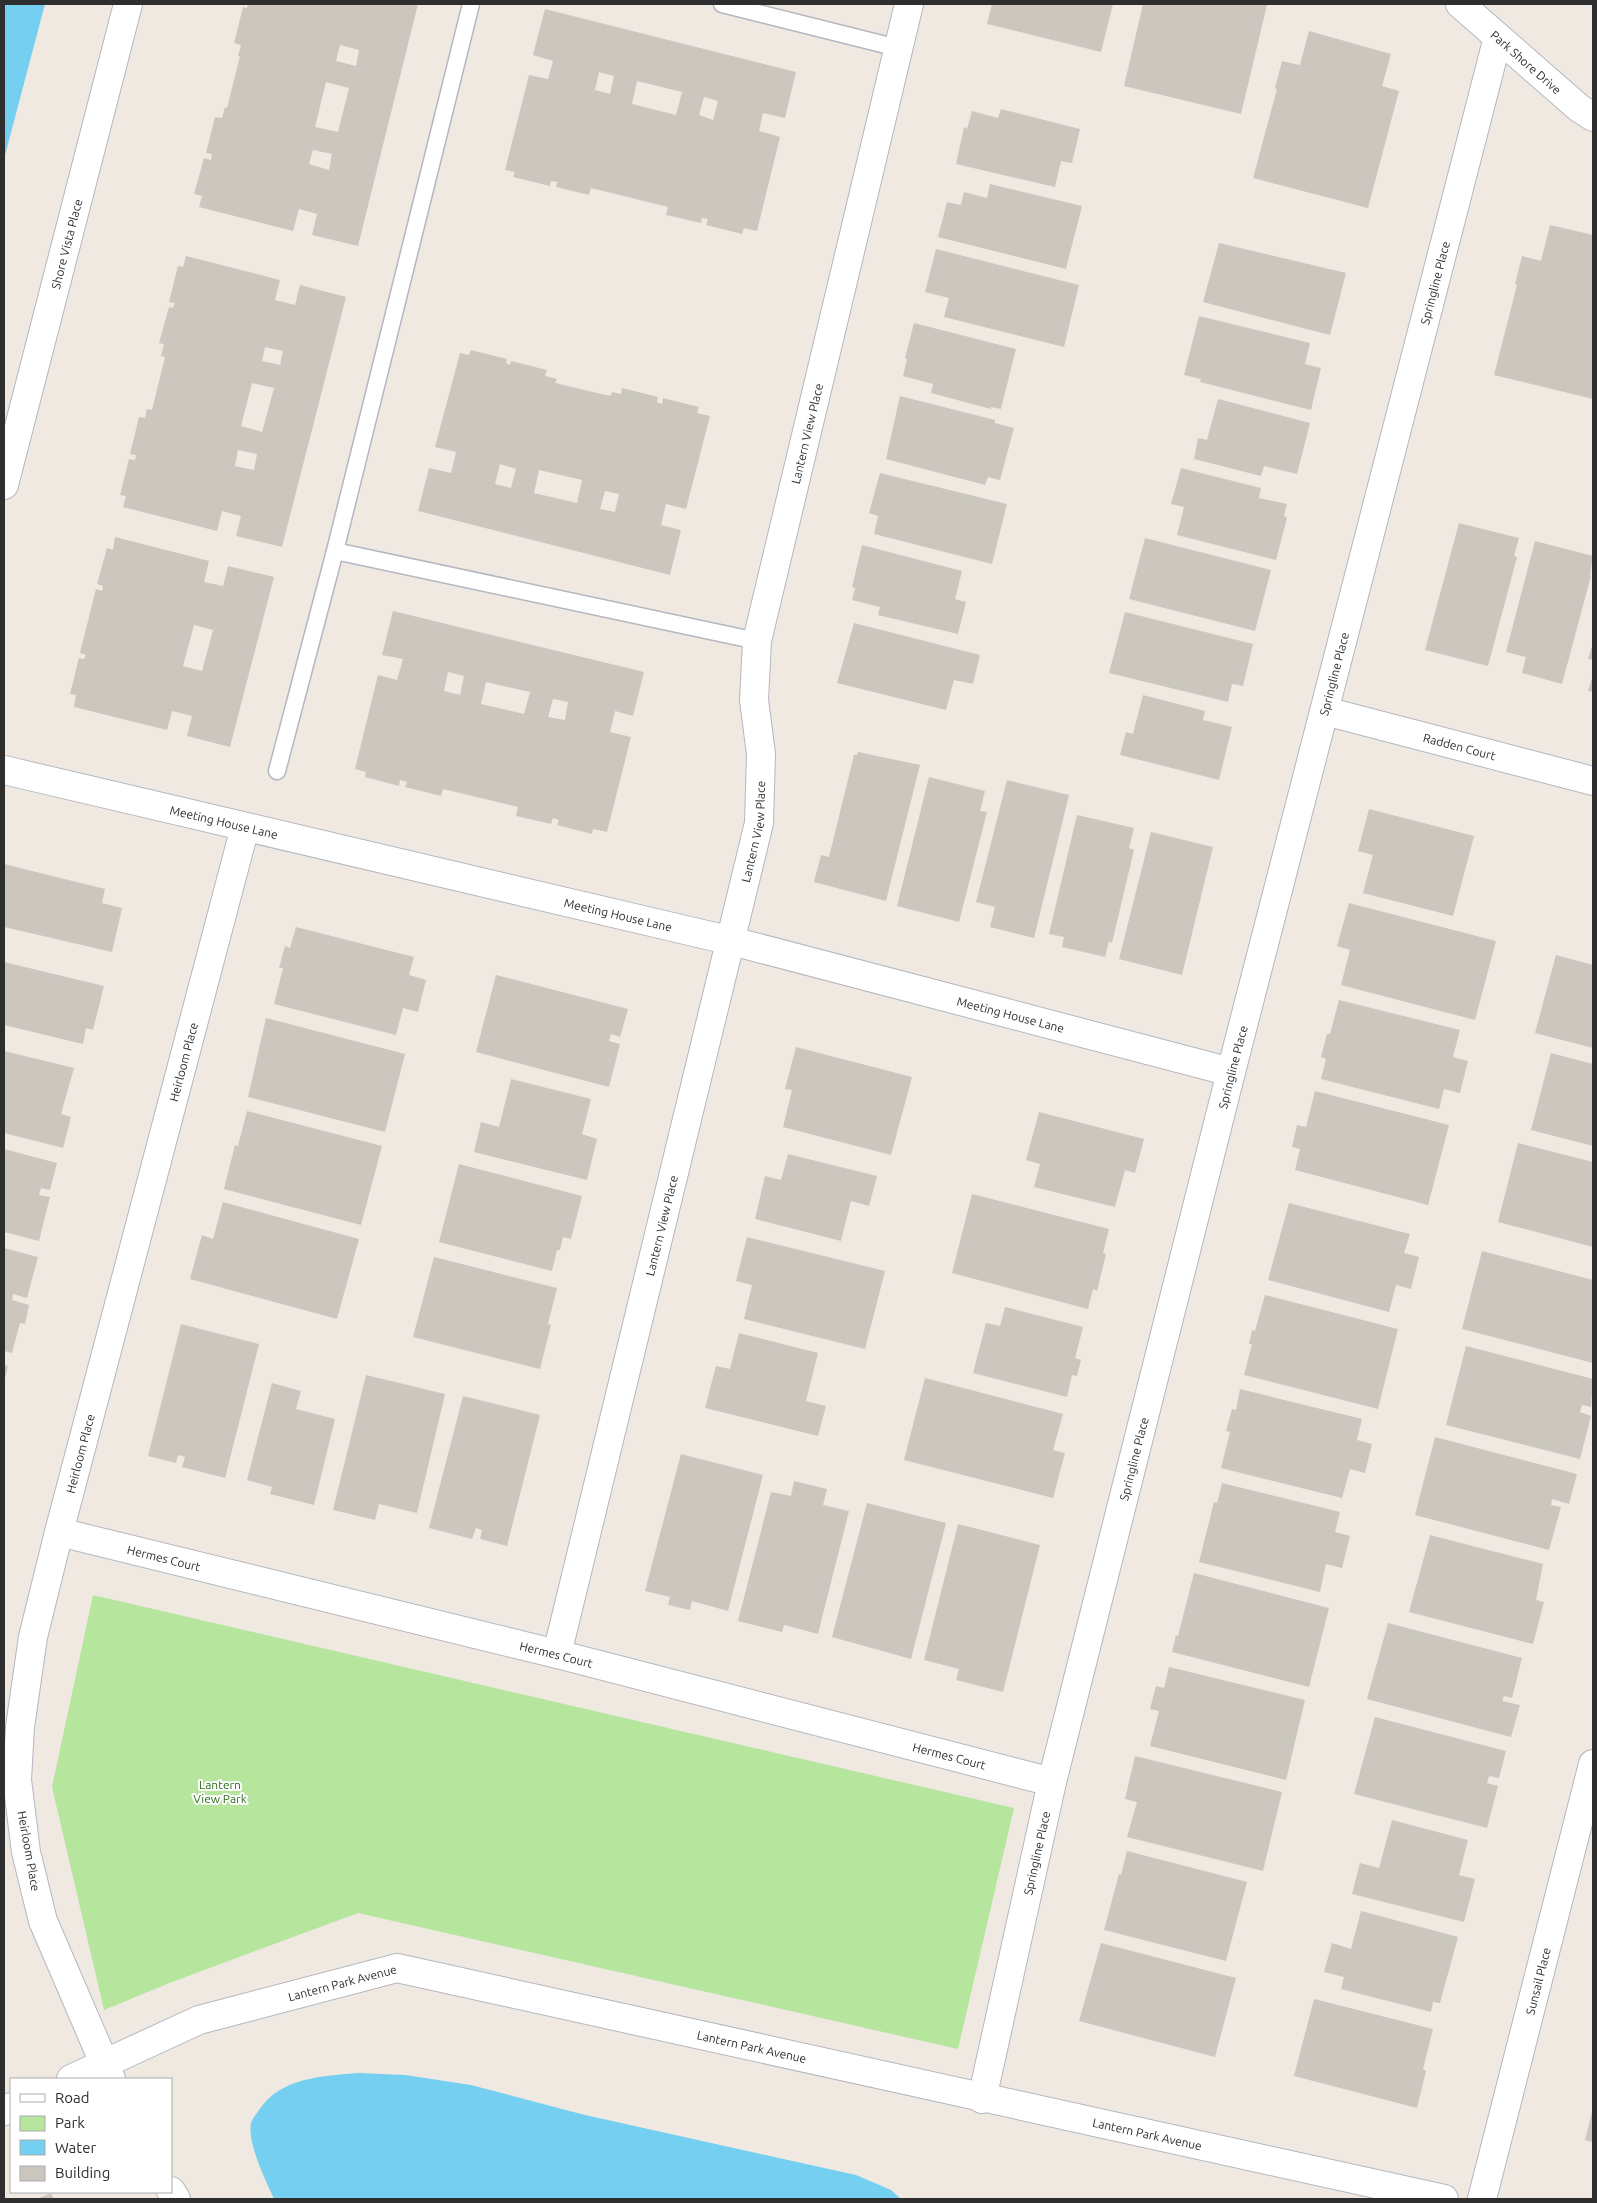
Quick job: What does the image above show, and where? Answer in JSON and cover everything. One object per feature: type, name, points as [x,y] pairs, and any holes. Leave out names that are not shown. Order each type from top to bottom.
[{"type":"street","name":"Shore Vista Place","points":[[4,485],[128,4]]},
{"type":"street","name":"Lantern View Place","points":[[557,1654],[732,941],[759,823],[761,754],[754,700],[757,641],[909,4]]},
{"type":"street","name":"Park Shore Drive","points":[[1460,4],[1579,108],[1593,117]]},
{"type":"street","name":"Springline Place","points":[[982,2099],[1052,1782],[1231,1072],[1498,37]]},
{"type":"street","name":"Radden Court","points":[[1325,711],[1593,781]]},
{"type":"street","name":"Meeting House Lane","points":[[4,770],[732,941],[1231,1072]]},
{"type":"street","name":"Heirloom Place","points":[[107,2072],[43,1922],[26,1852],[16,1780],[20,1727],[33,1637],[59,1532],[245,827]]},
{"type":"street","name":"Hermes Court","points":[[59,1532],[557,1654],[1052,1782]]},
{"type":"street","name":"Sunsail Place","points":[[1482,2199],[1593,1764]]},
{"type":"street","name":"Lantern Park Avenue","points":[[75,2078],[107,2072],[199,2020],[397,1968],[982,2099],[1444,2199]]},
{"type":"lane","points":[[277,771],[335,551],[471,4]]},
{"type":"lane","points":[[722,4],[898,48]]},
{"type":"lane","points":[[335,551],[757,641]]},
{"type":"green space","name":"Lantern View Park","points":[[93,1595],[1014,1808],[958,2049],[358,1913],[172,1982],[104,2010],[52,1787]]},
{"type":"water","points":[[4,4],[45,4],[4,159]]},
{"type":"water","points":[[359,2073],[405,2075],[471,2085],[585,2115],[856,2175],[891,2190],[901,2199],[274,2199],[254,2151],[251,2123],[255,2116],[268,2099],[291,2085],[317,2077]]},
{"type":"building","points":[[248,4],[418,4],[358,246],[312,235],[317,214],[299,209],[293,231],[199,207],[202,196],[194,194],[204,158],[211,160],[212,154],[206,153],[215,117],[222,118],[225,107],[227,108],[240,56],[238,56],[241,45],[234,43],[243,7],[247,8]],"holes":[[[340,45],[359,50],[356,66],[336,61]],[[326,82],[349,88],[338,132],[315,127]],[[313,150],[332,154],[329,170],[309,164]]]},
{"type":"building","points":[[992,4],[1113,4],[1101,52],[987,24]]},
{"type":"building","points":[[1143,4],[1267,5],[1241,114],[1124,86]]},
{"type":"building","points":[[545,9],[796,72],[785,118],[763,113],[759,131],[780,137],[757,231],[744,228],[742,234],[706,225],[708,219],[702,218],[701,223],[666,215],[668,207],[591,188],[589,195],[556,187],[557,182],[551,181],[550,186],[513,177],[515,172],[505,170],[529,75],[548,79],[553,61],[533,55]],"holes":[[[599,72],[614,76],[610,94],[595,90]],[[637,81],[682,92],[676,115],[632,104]],[[704,97],[718,101],[713,120],[699,115]]]},
{"type":"building","points":[[1309,31],[1391,54],[1382,86],[1399,91],[1368,208],[1253,178],[1277,89],[1275,88],[1282,61],[1300,65]]},
{"type":"building","points":[[1001,109],[1080,129],[1072,163],[1061,161],[1055,187],[956,164],[964,127],[967,129],[972,111],[998,118]]},
{"type":"building","points":[[990,184],[1082,206],[1066,269],[938,237],[947,202],[961,205],[964,192],[987,198]]},
{"type":"building","points":[[1550,225],[1593,235],[1593,399],[1494,375],[1517,285],[1515,284],[1522,256],[1541,261]]},
{"type":"building","points":[[1219,243],[1346,273],[1330,335],[1203,302]]},
{"type":"building","points":[[936,249],[1079,285],[1064,347],[944,317],[949,298],[925,292]]},
{"type":"building","points":[[186,256],[280,280],[275,300],[295,305],[300,285],[346,297],[282,547],[236,536],[241,516],[222,511],[217,531],[123,507],[126,496],[120,495],[129,459],[135,460],[136,455],[130,454],[139,417],[145,418],[147,409],[152,410],[165,357],[161,356],[164,344],[159,343],[169,307],[173,308],[175,303],[169,302],[178,266],[183,267]],"holes":[[[265,347],[283,351],[280,365],[262,361]],[[252,383],[274,388],[262,432],[241,426]],[[238,450],[257,454],[254,470],[235,466]]]},
{"type":"building","points":[[1199,316],[1310,343],[1305,364],[1321,368],[1311,410],[1200,382],[1201,379],[1184,375]]},
{"type":"building","points":[[914,323],[1016,349],[1001,409],[991,407],[991,409],[931,393],[933,384],[903,376],[907,359],[905,358]]},
{"type":"building","points":[[471,350],[507,359],[506,363],[510,365],[511,361],[547,370],[545,376],[557,379],[555,383],[610,396],[612,392],[621,394],[622,388],[658,397],[657,402],[662,404],[663,398],[699,407],[697,413],[710,416],[686,509],[666,504],[661,525],[681,530],[670,575],[418,511],[429,468],[451,473],[456,452],[435,447],[460,353],[469,355]],"holes":[[[500,464],[516,469],[511,488],[495,484]],[[539,470],[582,480],[577,503],[534,493]],[[605,491],[619,494],[615,512],[600,509]]]},
{"type":"building","points":[[900,396],[995,420],[995,423],[1014,428],[1000,480],[988,477],[985,485],[886,459]]},
{"type":"building","points":[[1218,399],[1310,423],[1297,474],[1264,466],[1261,476],[1194,459],[1198,438],[1207,440]]},
{"type":"building","points":[[1181,468],[1261,488],[1259,498],[1287,504],[1284,516],[1287,518],[1276,560],[1177,535],[1184,507],[1171,504]]},
{"type":"building","points":[[880,473],[1007,504],[992,564],[874,534],[878,516],[869,513]]},
{"type":"building","points":[[1459,523],[1519,538],[1514,556],[1517,557],[1488,666],[1425,650]]},
{"type":"building","points":[[115,537],[209,561],[204,582],[223,586],[228,566],[274,577],[230,747],[187,736],[192,716],[172,711],[167,730],[74,707],[76,695],[70,694],[79,658],[84,659],[86,655],[80,653],[96,589],[102,591],[103,586],[97,584],[107,548],[113,550]],"holes":[[[194,625],[213,630],[202,671],[183,666]]]},
{"type":"building","points":[[1145,538],[1271,570],[1255,631],[1129,599]]},
{"type":"building","points":[[1535,541],[1593,556],[1591,576],[1562,684],[1522,673],[1526,657],[1506,652]]},
{"type":"building","points":[[862,545],[962,571],[955,599],[966,602],[958,634],[878,615],[880,607],[852,600],[855,588],[852,587]]},
{"type":"building","points":[[393,611],[644,672],[633,716],[615,711],[610,732],[631,737],[607,832],[593,829],[592,834],[557,825],[559,820],[553,818],[551,824],[516,816],[518,807],[443,789],[441,796],[405,787],[407,782],[400,780],[399,786],[365,777],[366,772],[355,769],[378,675],[397,680],[403,659],[382,655]],"holes":[[[448,672],[464,676],[460,695],[444,691]],[[486,682],[530,692],[524,714],[481,704]],[[553,699],[568,702],[565,720],[548,717]]]},
{"type":"building","points":[[1125,612],[1253,644],[1243,686],[1232,684],[1228,702],[1109,673]]},
{"type":"building","points":[[854,623],[980,655],[973,684],[954,680],[946,710],[837,683]]},
{"type":"building","points":[[1593,643],[1593,660],[1588,659]]},
{"type":"building","points":[[1593,675],[1593,692],[1588,691]]},
{"type":"building","points":[[1143,695],[1205,711],[1203,720],[1232,727],[1219,780],[1120,755],[1126,732],[1133,734]]},
{"type":"building","points":[[858,752],[920,765],[886,901],[814,882],[821,855],[829,857],[854,755],[857,755]]},
{"type":"building","points":[[929,777],[985,791],[980,811],[987,812],[959,922],[897,906]]},
{"type":"building","points":[[1007,780],[1069,795],[1034,938],[990,927],[995,907],[976,902]]},
{"type":"building","points":[[1369,809],[1474,836],[1453,916],[1363,893],[1373,855],[1358,851]]},
{"type":"building","points":[[1077,815],[1134,828],[1129,848],[1134,850],[1112,943],[1109,941],[1105,957],[1062,947],[1064,937],[1049,934]]},
{"type":"building","points":[[1151,832],[1213,847],[1182,975],[1119,959]]},
{"type":"building","points":[[4,864],[105,889],[102,903],[122,908],[112,952],[4,927]]},
{"type":"building","points":[[1349,903],[1496,941],[1475,1020],[1341,985],[1350,950],[1337,946]]},
{"type":"building","points":[[296,927],[414,957],[409,975],[426,980],[418,1012],[403,1008],[396,1035],[274,1004],[283,968],[279,968],[285,946],[290,948]]},
{"type":"building","points":[[1556,955],[1593,965],[1593,1048],[1535,1033]]},
{"type":"building","points":[[4,962],[104,986],[93,1030],[86,1028],[83,1044],[4,1025]]},
{"type":"building","points":[[496,975],[628,1009],[620,1037],[611,1034],[609,1041],[620,1044],[609,1087],[476,1052]]},
{"type":"building","points":[[1339,1000],[1460,1030],[1453,1057],[1468,1061],[1460,1093],[1444,1089],[1439,1109],[1321,1079],[1326,1059],[1321,1057],[1327,1034],[1330,1034]]},
{"type":"building","points":[[266,1018],[405,1054],[385,1132],[248,1097]]},
{"type":"building","points":[[796,1047],[912,1077],[891,1155],[783,1127],[792,1090],[785,1089]]},
{"type":"building","points":[[4,1051],[74,1068],[61,1114],[71,1117],[63,1148],[4,1133]]},
{"type":"building","points":[[1551,1053],[1593,1064],[1593,1146],[1531,1130]]},
{"type":"building","points":[[511,1079],[591,1099],[582,1134],[597,1139],[587,1180],[474,1152],[481,1122],[499,1127]]},
{"type":"building","points":[[1315,1091],[1449,1125],[1428,1205],[1295,1170],[1300,1149],[1292,1147],[1297,1125],[1306,1127]]},
{"type":"building","points":[[247,1111],[382,1146],[361,1225],[224,1189],[235,1145],[238,1146]]},
{"type":"building","points":[[1039,1112],[1144,1139],[1135,1173],[1125,1170],[1115,1207],[1034,1187],[1040,1164],[1026,1160]]},
{"type":"building","points":[[1518,1143],[1593,1162],[1593,1247],[1498,1222]]},
{"type":"building","points":[[4,1149],[57,1163],[50,1190],[41,1188],[39,1195],[50,1197],[39,1241],[4,1232]]},
{"type":"building","points":[[788,1154],[877,1176],[869,1206],[851,1201],[841,1241],[755,1219],[765,1176],[781,1180]]},
{"type":"building","points":[[459,1164],[582,1196],[571,1239],[563,1237],[560,1250],[557,1250],[552,1271],[439,1242]]},
{"type":"building","points":[[972,1194],[1109,1229],[1103,1253],[1106,1254],[1097,1291],[1093,1289],[1088,1309],[952,1273]]},
{"type":"building","points":[[223,1202],[359,1239],[337,1319],[190,1279],[202,1235],[213,1239]]},
{"type":"building","points":[[1289,1203],[1410,1234],[1404,1253],[1419,1257],[1411,1289],[1396,1285],[1389,1312],[1268,1280]]},
{"type":"building","points":[[747,1237],[885,1271],[865,1349],[744,1319],[752,1285],[736,1281]]},
{"type":"building","points":[[4,1248],[38,1257],[27,1298],[13,1294],[12,1300],[29,1305],[25,1324],[20,1323],[12,1353],[4,1351]]},
{"type":"building","points":[[1482,1251],[1593,1280],[1593,1363],[1462,1329]]},
{"type":"building","points":[[434,1257],[557,1288],[548,1324],[551,1325],[540,1369],[413,1337]]},
{"type":"building","points":[[1265,1295],[1398,1329],[1378,1409],[1244,1375],[1252,1344],[1249,1344],[1252,1330],[1255,1331]]},
{"type":"building","points":[[1005,1307],[1083,1327],[1075,1358],[1081,1360],[1077,1376],[1072,1375],[1067,1397],[973,1373],[986,1323],[1000,1326]]},
{"type":"building","points":[[181,1324],[259,1344],[225,1478],[182,1467],[185,1457],[178,1455],[176,1463],[148,1456]]},
{"type":"building","points":[[739,1333],[818,1353],[806,1401],[826,1406],[818,1436],[705,1408],[716,1366],[730,1369]]},
{"type":"building","points":[[1466,1346],[1593,1379],[1591,1407],[1582,1405],[1580,1412],[1591,1416],[1580,1459],[1446,1425]]},
{"type":"building","points":[[4,1365],[8,1366],[4,1382]]},
{"type":"building","points":[[366,1375],[445,1394],[417,1513],[379,1504],[375,1520],[333,1510]]},
{"type":"building","points":[[925,1378],[1063,1414],[1053,1450],[1065,1453],[1053,1498],[904,1460]]},
{"type":"building","points":[[272,1383],[301,1391],[296,1409],[335,1419],[314,1505],[270,1494],[272,1487],[247,1480]]},
{"type":"building","points":[[1240,1389],[1362,1419],[1357,1440],[1372,1444],[1365,1473],[1350,1469],[1342,1498],[1221,1468],[1230,1432],[1226,1431],[1232,1409],[1236,1410]]},
{"type":"building","points":[[463,1396],[540,1415],[507,1546],[480,1539],[482,1530],[476,1528],[472,1539],[429,1528]]},
{"type":"building","points":[[1435,1437],[1577,1474],[1569,1504],[1552,1499],[1551,1505],[1561,1507],[1549,1550],[1415,1515]]},
{"type":"building","points":[[681,1454],[763,1475],[728,1611],[692,1601],[690,1610],[668,1605],[670,1597],[645,1591]]},
{"type":"building","points":[[794,1481],[827,1489],[823,1505],[849,1511],[818,1634],[784,1625],[782,1632],[738,1621],[771,1492],[791,1496]]},
{"type":"building","points":[[1222,1483],[1340,1512],[1335,1532],[1350,1536],[1342,1568],[1326,1564],[1320,1592],[1199,1562],[1214,1502],[1217,1503]]},
{"type":"building","points":[[867,1503],[946,1523],[911,1659],[832,1637]]},
{"type":"building","points":[[958,1524],[1040,1545],[1003,1692],[956,1680],[959,1669],[924,1660]]},
{"type":"building","points":[[1430,1535],[1543,1564],[1536,1600],[1544,1602],[1533,1644],[1409,1612]]},
{"type":"building","points":[[1194,1573],[1329,1608],[1309,1687],[1172,1652]]},
{"type":"building","points":[[1388,1623],[1522,1658],[1512,1698],[1504,1696],[1502,1701],[1520,1705],[1511,1737],[1367,1699]]},
{"type":"building","points":[[1169,1667],[1305,1700],[1286,1780],[1150,1746],[1159,1711],[1150,1709],[1156,1686],[1164,1688]]},
{"type":"building","points":[[1375,1717],[1506,1751],[1499,1778],[1489,1776],[1487,1783],[1498,1786],[1487,1828],[1354,1794]]},
{"type":"building","points":[[1135,1756],[1282,1792],[1263,1871],[1127,1837],[1137,1802],[1125,1799]]},
{"type":"building","points":[[1392,1820],[1468,1840],[1459,1875],[1475,1879],[1464,1922],[1352,1894],[1360,1863],[1379,1868]]},
{"type":"building","points":[[1127,1851],[1247,1882],[1226,1961],[1104,1930]]},
{"type":"building","points":[[1361,1911],[1458,1937],[1440,2003],[1433,2002],[1431,2012],[1341,1989],[1344,1977],[1324,1972],[1332,1943],[1351,1949]]},
{"type":"building","points":[[1101,1943],[1236,1978],[1215,2057],[1079,2021]]},
{"type":"building","points":[[1314,1999],[1433,2029],[1423,2069],[1426,2071],[1417,2108],[1294,2076]]},
{"type":"building","points":[[1593,2108],[1593,2142],[1585,2140]]},
{"type":"building","points":[[51,2193],[54,2199],[37,2199]]}]
